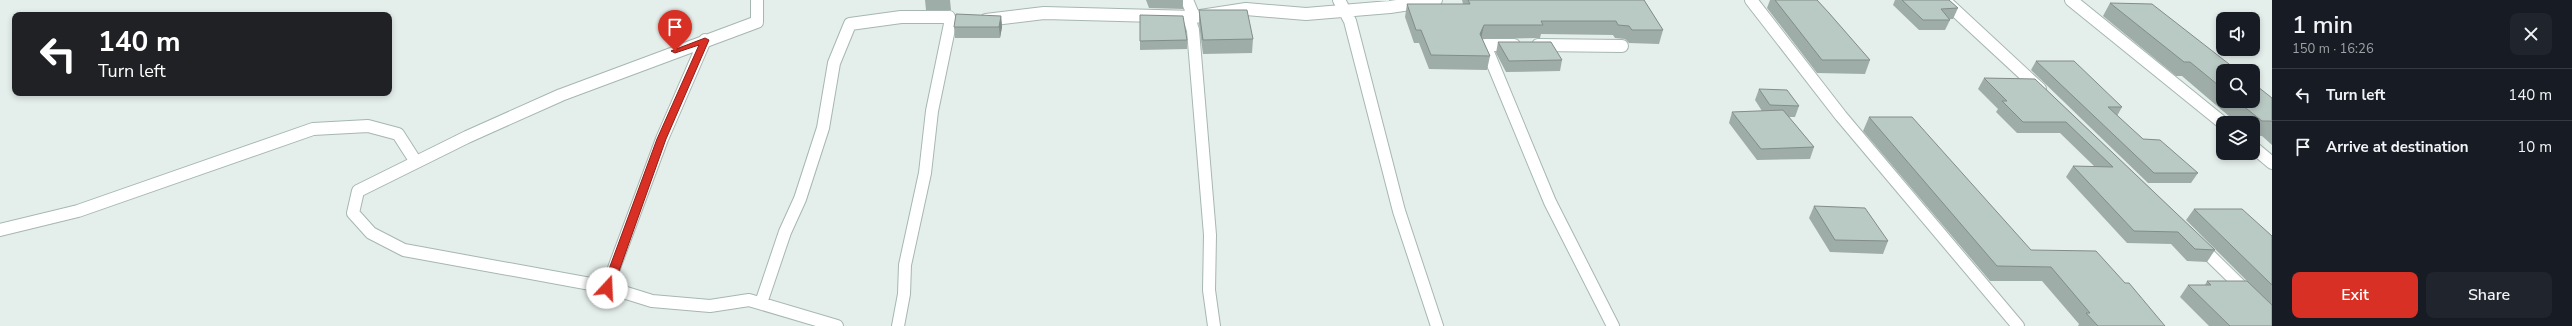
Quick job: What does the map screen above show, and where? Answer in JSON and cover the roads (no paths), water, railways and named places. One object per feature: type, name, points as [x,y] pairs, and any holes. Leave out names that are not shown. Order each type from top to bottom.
[{"type":"street","points":[[757,0],[757,22],[705,40],[534,107],[416,162],[358,191],[353,213],[371,233],[404,250],[607,288],[652,301],[710,306],[749,300],[837,326]]},
{"type":"street","points":[[1187,0],[1194,17]]},
{"type":"street","points":[[972,19],[995,20],[1044,13],[1112,17],[1194,17],[1246,9],[1306,14],[1342,4],[1390,7],[1436,0]]},
{"type":"street","points":[[1751,0],[1846,122],[2018,326]]},
{"type":"street","points":[[1944,0],[2048,96]]},
{"type":"street","points":[[2071,0],[2216,117]]},
{"type":"street","points":[[1342,4],[1350,21],[1379,126],[1399,211],[1437,326]]},
{"type":"street","points":[[761,303],[784,232],[800,198],[823,128],[834,63],[850,24],[901,17],[953,18],[950,24],[932,111],[925,173],[905,265],[904,294],[898,326]]},
{"type":"street","points":[[1194,17],[1190,21],[1193,30],[1205,159],[1210,235],[1208,290],[1214,326]]},
{"type":"street","points":[[607,288],[662,139],[705,40]]},
{"type":"street","points":[[1613,326],[1550,202],[1485,45],[1622,46]]},
{"type":"street","points":[[0,230],[78,211],[313,129],[368,126],[398,134],[416,162]]},
{"type":"street","points":[[2260,153],[2272,163]]},
{"type":"street","points":[[2189,236],[2255,300]]}]
